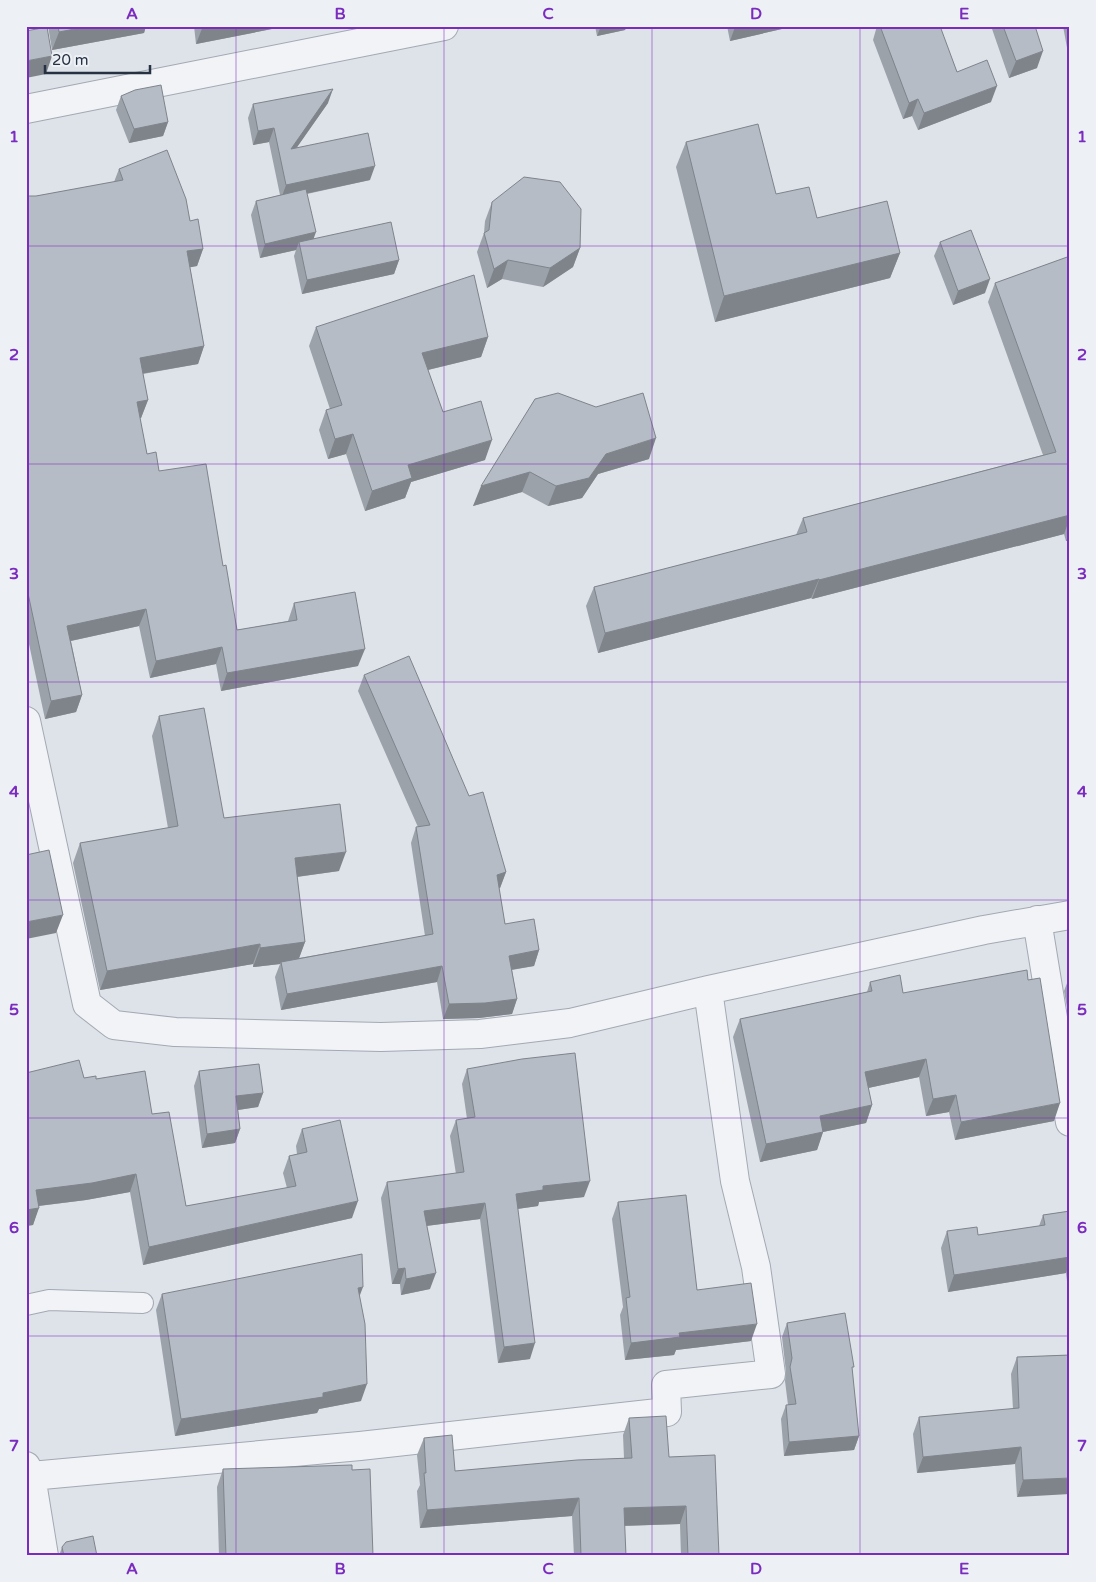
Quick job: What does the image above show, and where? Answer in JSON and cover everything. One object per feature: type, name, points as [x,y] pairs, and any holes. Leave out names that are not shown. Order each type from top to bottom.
[{"type":"street","points":[[26,109],[444,26]]},
{"type":"street","points":[[26,721],[88,1004],[114,1025],[175,1032],[362,1037],[480,1034],[570,1023],[708,990],[975,932],[1070,915]]},
{"type":"street","points":[[1037,920],[1070,1122]]},
{"type":"street","points":[[44,1556],[29,1471],[360,1446],[667,1412],[666,1385],[771,1374],[756,1267],[735,1181],[708,990]]},
{"type":"lane","points":[[26,1305],[49,1300],[143,1303]]},
{"type":"building","points":[[58,26],[90,26],[59,32]]},
{"type":"building","points":[[880,26],[940,26],[957,72],[987,60],[997,86],[924,113],[918,99],[909,103]]},
{"type":"building","points":[[1003,26],[1035,26],[1043,51],[1016,61]]},
{"type":"building","points":[[47,27],[52,56],[26,61],[26,31]]},
{"type":"building","points":[[161,85],[168,122],[134,129],[121,96],[135,90]]},
{"type":"building","points":[[333,89],[291,149],[368,133],[375,166],[286,185],[274,128],[258,131],[253,104]]},
{"type":"building","points":[[758,124],[776,194],[809,187],[817,218],[887,201],[900,253],[724,296],[686,142]]},
{"type":"building","points":[[167,150],[186,199],[190,221],[198,219],[203,249],[187,251],[204,346],[140,358],[148,400],[137,402],[147,454],[156,452],[159,471],[206,464],[223,566],[226,565],[237,630],[297,620],[294,603],[355,592],[365,649],[227,673],[222,647],[156,661],[146,609],[67,626],[82,695],[51,701],[26,584],[26,196],[36,196],[123,180],[119,169]]},
{"type":"building","points":[[524,177],[560,182],[581,209],[580,248],[550,268],[508,260],[494,269],[484,233],[489,230],[492,202]]},
{"type":"building","points":[[306,189],[316,232],[265,244],[256,201]]},
{"type":"building","points":[[391,222],[399,260],[307,280],[299,242]]},
{"type":"building","points":[[971,230],[990,279],[958,291],[940,242]]},
{"type":"building","points":[[1070,256],[1070,515],[605,633],[594,587],[807,532],[803,518],[1056,452],[995,283]]},
{"type":"building","points":[[474,275],[488,337],[422,353],[443,412],[481,401],[492,440],[408,465],[412,478],[372,491],[353,434],[335,439],[326,410],[342,405],[316,327]]},
{"type":"building","points":[[558,393],[596,407],[643,393],[656,438],[606,454],[589,478],[556,486],[530,472],[481,486],[535,399]]},
{"type":"building","points":[[409,656],[469,796],[483,792],[506,872],[497,875],[505,924],[534,919],[539,950],[509,956],[517,999],[485,1003],[449,1004],[442,966],[287,994],[281,962],[433,934],[416,827],[430,825],[364,675]]},
{"type":"building","points":[[204,708],[224,818],[340,804],[346,852],[295,858],[305,942],[260,948],[260,944],[107,971],[80,843],[178,826],[159,716]]},
{"type":"building","points":[[49,850],[63,915],[26,922],[26,855]]},
{"type":"building","points":[[1027,970],[1028,980],[1040,978],[1060,1103],[961,1122],[956,1095],[933,1099],[926,1059],[865,1072],[872,1105],[820,1116],[823,1132],[766,1144],[740,1019],[872,991],[870,982],[900,975],[903,993]]},
{"type":"building","points":[[575,1053],[590,1181],[543,1186],[543,1190],[516,1194],[535,1343],[504,1347],[485,1203],[424,1211],[436,1273],[406,1279],[405,1268],[398,1269],[387,1182],[464,1172],[456,1120],[475,1117],[467,1069],[522,1059]]},
{"type":"building","points":[[79,1060],[84,1078],[96,1076],[96,1079],[145,1071],[152,1114],[169,1112],[186,1206],[296,1186],[289,1156],[307,1152],[302,1129],[340,1120],[358,1201],[149,1247],[136,1174],[92,1183],[36,1190],[39,1208],[26,1210],[26,1073]]},
{"type":"building","points":[[259,1064],[263,1093],[236,1096],[240,1129],[207,1134],[199,1071]]},
{"type":"building","points":[[686,1195],[697,1290],[751,1283],[757,1324],[679,1333],[680,1337],[631,1343],[626,1298],[630,1297],[618,1202]]},
{"type":"building","points":[[1070,1211],[1070,1257],[954,1275],[947,1231],[977,1227],[978,1235],[1045,1225],[1043,1215]]},
{"type":"building","points":[[362,1254],[363,1287],[358,1288],[365,1324],[367,1384],[323,1393],[323,1397],[181,1419],[162,1294]]},
{"type":"building","points":[[845,1313],[854,1367],[852,1367],[859,1436],[789,1442],[786,1405],[796,1404],[790,1367],[792,1358],[787,1323]]},
{"type":"building","points":[[1070,1355],[1070,1478],[1023,1480],[1021,1447],[923,1457],[919,1417],[1019,1408],[1017,1357]]},
{"type":"building","points":[[666,1416],[669,1457],[715,1455],[719,1556],[688,1556],[686,1506],[624,1508],[626,1556],[581,1556],[579,1498],[427,1510],[424,1438],[452,1435],[455,1471],[577,1460],[632,1458],[629,1418]]},
{"type":"building","points":[[352,1465],[352,1470],[370,1469],[373,1556],[226,1556],[223,1469]]},
{"type":"building","points":[[93,1536],[97,1556],[64,1556],[62,1547],[66,1542]]}]
